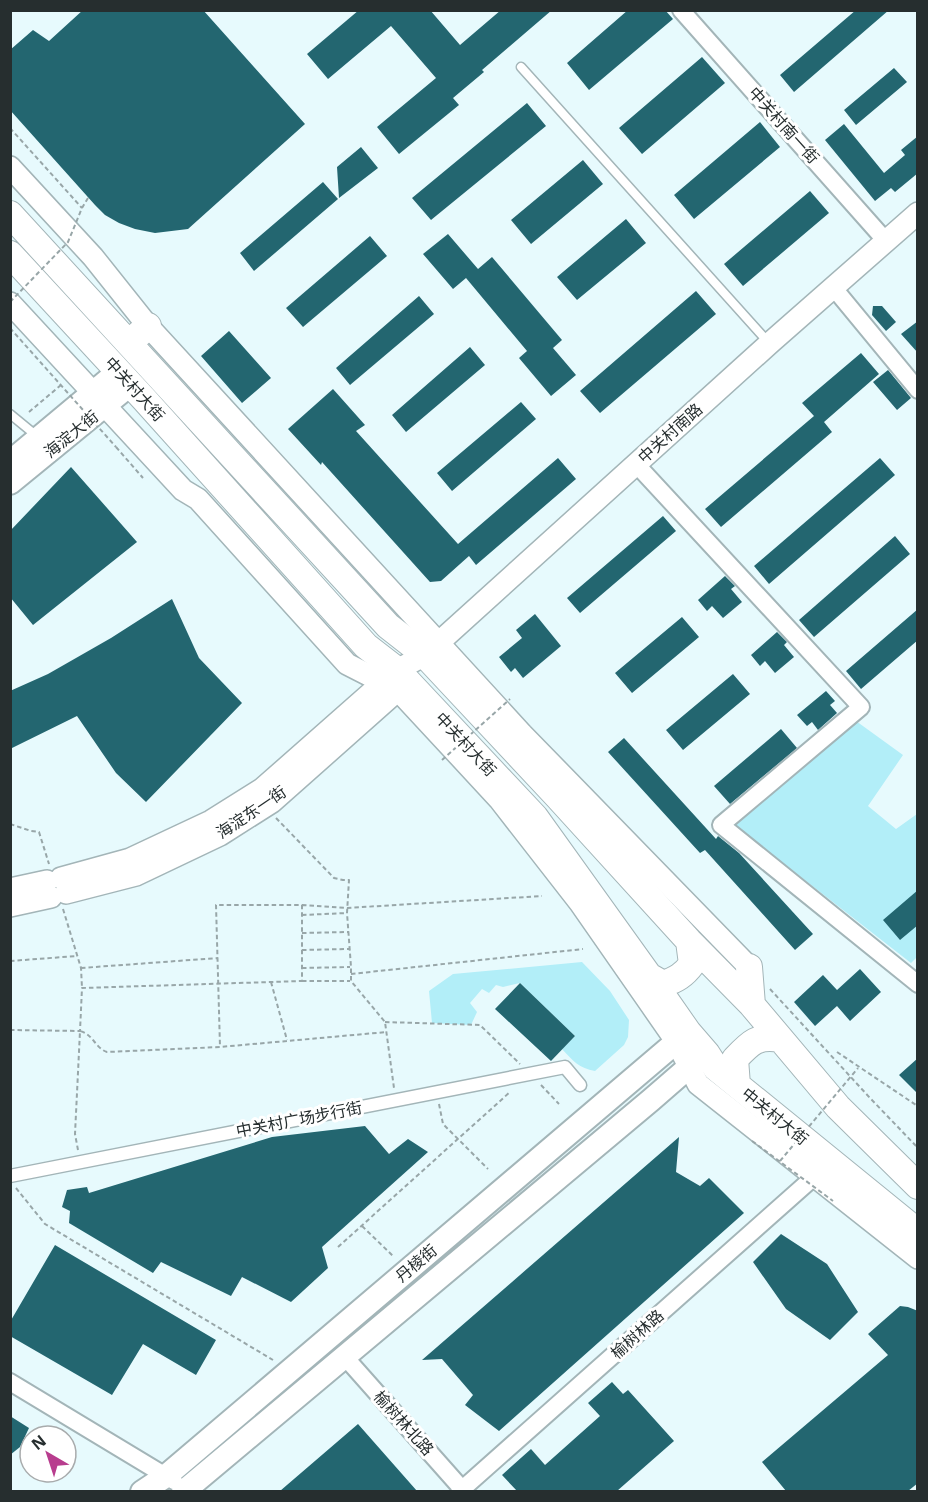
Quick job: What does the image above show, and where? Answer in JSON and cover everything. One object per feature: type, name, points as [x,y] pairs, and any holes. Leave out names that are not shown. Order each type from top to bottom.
[{"type":"main road","name":"中关村大街","points":[[10,214],[388,626],[432,649],[556,796],[689,941],[752,1005],[838,1107],[918,1186]]},
{"type":"main road","name":"中关村大街","points":[[10,254],[397,681],[535,817],[649,976],[698,1060],[716,1068],[918,1232]]},
{"type":"main road","points":[[129,343],[148,326]]},
{"type":"main road","name":"海淀大街","points":[[10,483],[124,378]]},
{"type":"main road","name":"海淀大街","points":[[10,462],[39,438],[99,399]]},
{"type":"main road","points":[[649,976],[663,984],[675,981],[685,973],[692,964],[689,941]]},
{"type":"main road","points":[[749,967],[752,1005]]},
{"type":"main road","name":"丹棱街","points":[[142,1491],[166,1476],[682,1036]]},
{"type":"main road","points":[[736,1085],[735,1059],[751,1041],[769,1037],[780,1039]]},
{"type":"main road","name":"丹棱街","points":[[185,1491],[698,1060]]},
{"type":"street","name":"中关村南一街","points":[[681,10],[885,240]]},
{"type":"street","name":"中关村大街","points":[[10,167],[93,257],[148,326],[432,649],[522,734],[749,967]]},
{"type":"street","name":"中关村南路","points":[[397,681],[770,343],[918,213]]},
{"type":"street","points":[[833,287],[918,390]]},
{"type":"street","points":[[10,302],[183,490],[198,499],[347,664],[397,681]]},
{"type":"street","points":[[636,464],[861,707],[721,825],[918,984]]},
{"type":"street","name":"中关村大街","points":[[397,681],[524,830],[682,1036]]},
{"type":"street","name":"海淀东一街","points":[[10,889],[56,887],[136,875],[220,835],[272,802],[397,681]]},
{"type":"street","name":"海淀东一街","points":[[10,906],[130,859],[211,821],[262,789],[397,681]]},
{"type":"street","name":"中关村大街","points":[[698,1060],[698,1084],[918,1258]]},
{"type":"street","name":"中关村广场步行街","points":[[10,1176],[565,1066],[580,1085]]},
{"type":"street","name":"榆树林路","points":[[461,1490],[815,1176]]},
{"type":"street","name":"榆树林北路","points":[[345,1356],[461,1490]]},
{"type":"street","points":[[10,1382],[166,1476],[185,1491]]},
{"type":"lane","points":[[521,67],[770,343]]},
{"type":"lane","points":[[10,414],[39,438]]},
{"type":"path","points":[[10,128],[82,208]]},
{"type":"path","points":[[10,302],[68,242],[88,198]]},
{"type":"path","points":[[10,328],[143,477]]},
{"type":"path","points":[[29,412],[61,385]]},
{"type":"path","points":[[442,760],[510,699]]},
{"type":"path","points":[[264,807],[334,879],[349,880],[347,913],[351,981],[385,1022],[396,1100]]},
{"type":"path","points":[[220,1047],[216,905],[302,905],[347,908],[542,896]]},
{"type":"path","points":[[299,981],[302,981],[302,905]]},
{"type":"path","points":[[302,915],[347,913]]},
{"type":"path","points":[[302,933],[349,932]]},
{"type":"path","points":[[302,950],[349,949]]},
{"type":"path","points":[[351,974],[583,949]]},
{"type":"path","points":[[10,961],[77,956]]},
{"type":"path","points":[[81,968],[218,958]]},
{"type":"path","points":[[302,968],[351,967]]},
{"type":"path","points":[[80,1162],[75,1134],[82,988],[351,981]]},
{"type":"path","points":[[271,982],[287,1041]]},
{"type":"path","points":[[385,1022],[480,1025],[559,1104]]},
{"type":"path","points":[[10,1030],[80,1031],[86,1033],[99,1048],[107,1052],[220,1047],[387,1032]]},
{"type":"path","points":[[837,1052],[916,1105]]},
{"type":"path","points":[[780,1161],[858,1068]]},
{"type":"path","points":[[338,1247],[530,1074]]},
{"type":"path","points":[[436,1092],[443,1124],[489,1169]]},
{"type":"path","points":[[752,1141],[833,1201]]},
{"type":"path","points":[[10,1181],[45,1224],[276,1362]]},
{"type":"path","points":[[362,1226],[393,1256]]},
{"type":"shaded area","points":[[856,721],[903,755],[868,806],[896,829],[917,814],[917,957],[911,963],[733,824]]},
{"type":"shaded area","points":[[582,962],[610,991],[629,1020],[628,1037],[624,1045],[595,1071],[577,1063],[562,1049],[575,1036],[520,983],[503,987],[496,985],[489,993],[482,989],[470,1003],[477,1012],[471,1025],[432,1023],[429,991],[453,974]]},
{"type":"building","points":[[83,10],[203,10],[305,124],[188,229],[155,233],[119,223],[105,215],[95,205],[10,110],[10,50],[33,30],[49,41]]},
{"type":"building","points":[[359,10],[430,10],[460,45],[501,10],[552,10],[453,98],[459,105],[399,154],[377,127],[436,78],[391,26],[328,79],[307,54]]},
{"type":"building","points":[[628,10],[665,10],[673,19],[589,90],[567,63]]},
{"type":"building","points":[[856,10],[889,10],[794,92],[780,75]]},
{"type":"building","points":[[702,57],[725,83],[642,154],[619,128]]},
{"type":"building","points":[[894,68],[907,82],[856,125],[844,110]]},
{"type":"building","points":[[527,103],[546,126],[431,220],[412,198]]},
{"type":"building","points":[[760,122],[780,147],[694,219],[674,195]]},
{"type":"building","points":[[844,124],[884,173],[905,155],[901,150],[918,136],[918,173],[895,192],[891,188],[875,201],[825,140]]},
{"type":"building","points":[[361,147],[378,168],[339,198],[337,167]]},
{"type":"building","points":[[583,160],[603,184],[531,244],[511,220]]},
{"type":"building","points":[[323,182],[338,199],[254,271],[240,253]]},
{"type":"building","points":[[810,191],[829,213],[743,286],[724,264]]},
{"type":"building","points":[[626,219],[646,243],[577,300],[557,277]]},
{"type":"building","points":[[448,234],[478,269],[492,257],[562,340],[553,348],[576,375],[551,396],[519,358],[527,351],[466,278],[453,289],[423,254]]},
{"type":"building","points":[[370,236],[387,256],[303,327],[286,308]]},
{"type":"building","points":[[696,291],[716,314],[600,413],[580,391]]},
{"type":"building","points":[[419,296],[434,314],[350,385],[336,368]]},
{"type":"building","points":[[873,306],[882,306],[896,322],[886,331],[872,315]]},
{"type":"building","points":[[918,321],[918,353],[901,334]]},
{"type":"building","points":[[229,331],[271,378],[242,403],[201,356]]},
{"type":"building","points":[[470,347],[485,365],[406,432],[392,415]]},
{"type":"building","points":[[861,353],[879,374],[824,422],[832,432],[721,527],[705,509],[814,416],[802,403]]},
{"type":"building","points":[[888,370],[911,398],[897,410],[873,382]]},
{"type":"building","points":[[333,389],[365,425],[356,431],[458,544],[558,458],[576,479],[476,565],[469,556],[441,581],[430,582],[322,462],[321,465],[288,429]]},
{"type":"building","points":[[521,402],[536,419],[452,491],[437,473]]},
{"type":"building","points":[[880,458],[895,475],[769,584],[754,566]]},
{"type":"building","points":[[71,467],[137,542],[33,625],[10,597],[10,531]]},
{"type":"building","points":[[663,516],[676,531],[580,613],[567,598]]},
{"type":"building","points":[[895,536],[910,554],[814,637],[799,620]]},
{"type":"building","points":[[725,576],[735,586],[731,589],[742,602],[723,618],[712,606],[707,611],[698,600]]},
{"type":"building","points":[[172,599],[199,658],[242,703],[146,802],[116,773],[77,716],[10,749],[10,691],[48,674],[111,638]]},
{"type":"building","points":[[918,609],[918,640],[861,689],[846,671]]},
{"type":"building","points":[[535,614],[561,646],[523,678],[515,668],[511,672],[499,657],[522,638],[516,630]]},
{"type":"building","points":[[682,617],[699,637],[632,693],[615,673]]},
{"type":"building","points":[[777,632],[787,642],[784,645],[794,657],[775,673],[765,661],[760,666],[751,655]]},
{"type":"building","points":[[733,674],[750,694],[683,750],[666,730]]},
{"type":"building","points":[[826,691],[835,701],[830,705],[837,713],[818,730],[812,722],[807,726],[797,715]]},
{"type":"building","points":[[781,729],[797,748],[730,804],[714,786]]},
{"type":"building","points":[[624,738],[716,839],[718,836],[739,853],[813,934],[795,950],[705,850],[700,853],[608,752]]},
{"type":"building","points":[[918,890],[918,925],[900,940],[883,920]]},
{"type":"building","points":[[860,969],[881,992],[850,1021],[837,1006],[815,1026],[794,1002],[823,975],[837,990]]},
{"type":"building","points":[[520,983],[575,1036],[551,1061],[495,1009]]},
{"type":"building","points":[[918,1058],[918,1094],[899,1075]]},
{"type":"building","points":[[365,1126],[389,1154],[408,1139],[428,1152],[322,1247],[328,1268],[291,1302],[242,1277],[231,1296],[161,1262],[153,1273],[69,1223],[70,1211],[62,1207],[67,1190],[87,1187],[89,1193],[272,1137]]},
{"type":"building","points":[[679,1137],[676,1172],[700,1186],[709,1178],[744,1213],[499,1431],[465,1405],[473,1395],[442,1359],[422,1360]]},
{"type":"building","points":[[781,1234],[827,1264],[858,1312],[830,1340],[786,1309],[753,1262]]},
{"type":"building","points":[[55,1245],[216,1340],[196,1375],[143,1344],[112,1395],[10,1336],[10,1322]]},
{"type":"building","points":[[900,1306],[918,1311],[918,1483],[908,1491],[786,1491],[762,1462],[888,1355],[868,1334]]},
{"type":"building","points":[[612,1382],[623,1394],[628,1390],[674,1441],[617,1491],[517,1491],[502,1475],[531,1449],[545,1465],[600,1416],[588,1403]]},
{"type":"building","points":[[10,1416],[23,1424],[18,1424],[18,1449],[10,1455]]},
{"type":"building","points":[[358,1424],[417,1491],[280,1491]]}]
